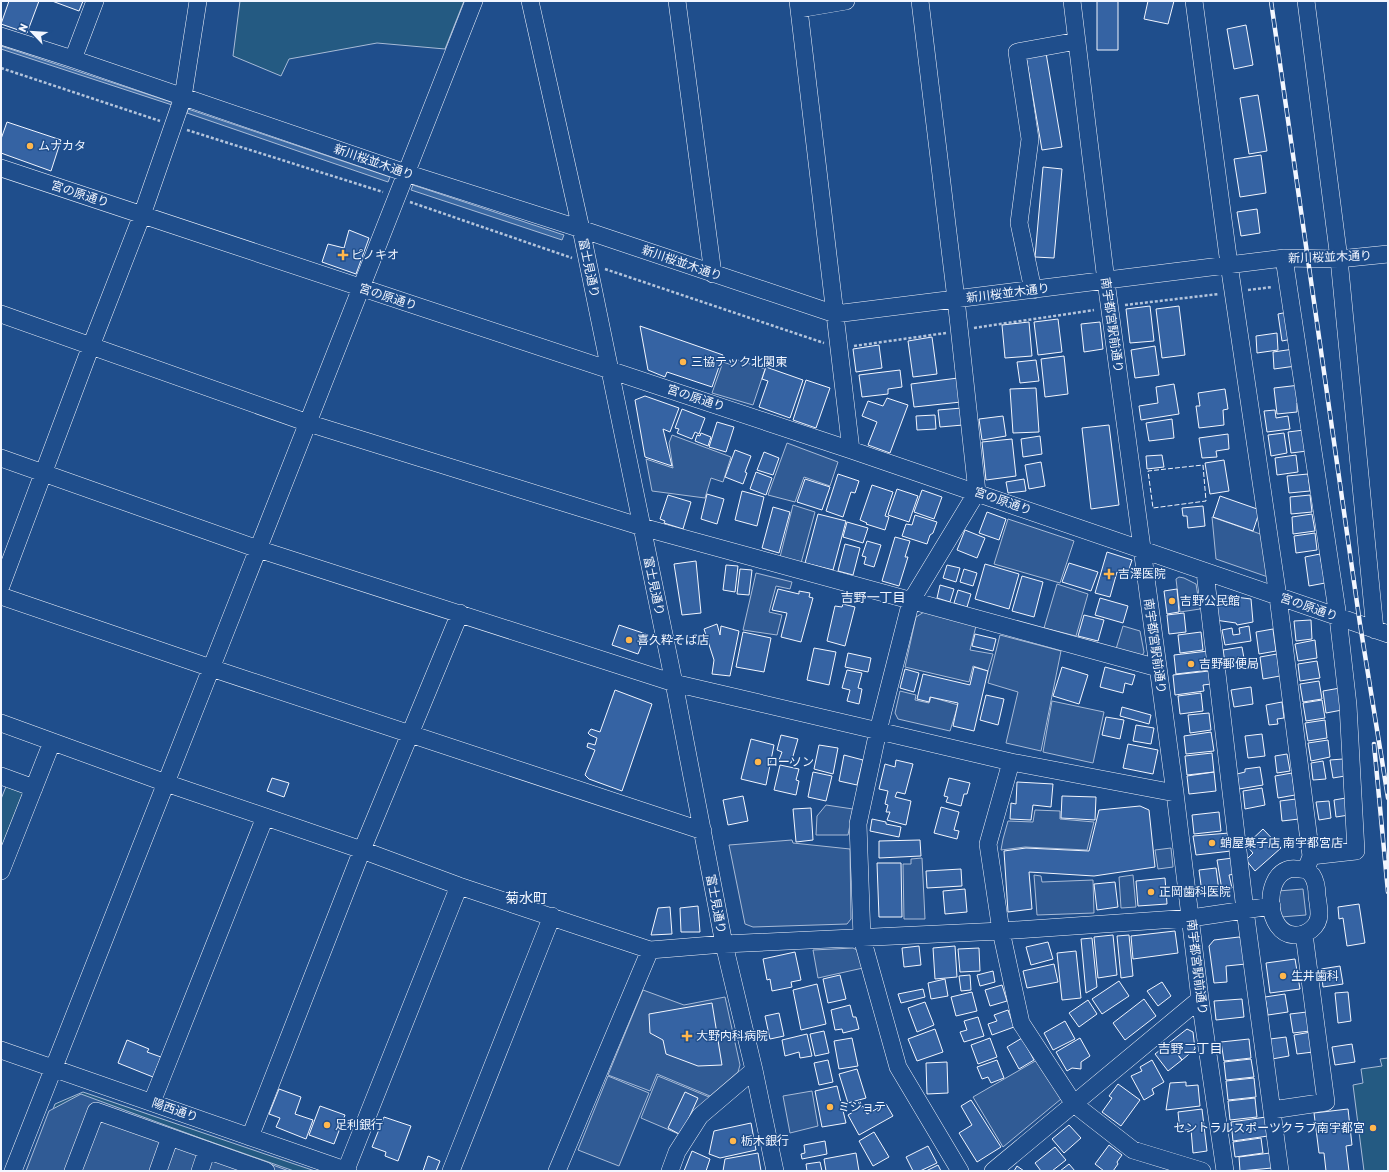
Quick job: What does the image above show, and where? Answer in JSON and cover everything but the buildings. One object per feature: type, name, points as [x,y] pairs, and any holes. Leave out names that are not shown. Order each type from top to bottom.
[{"type":"street","points":[[72,59],[95,1]]},
{"type":"street","points":[[1,586],[142,215],[183,97],[198,1]]},
{"type":"street","points":[[13,1171],[474,1]]},
{"type":"street","name":"富士見通り","points":[[530,1],[581,229],[674,683],[724,944],[754,1070],[775,1171]]},
{"type":"street","points":[[677,1],[713,274]]},
{"type":"street","points":[[846,1],[798,5],[851,450]]},
{"type":"street","points":[[920,1],[956,299],[977,492],[911,601],[878,731],[858,824],[862,938],[898,1067],[960,1171]]},
{"type":"street","name":"南宇都宮駅前通り","points":[[1072,1],[1106,281],[1175,793],[1200,999],[1225,1171]]},
{"type":"street","points":[[1194,1],[1229,264],[1278,597],[1308,863],[1316,884],[1320,916],[1312,930],[1304,934],[1294,935],[1278,928],[1274,920],[1271,893],[1272,885],[1280,875],[1287,870],[1308,863],[1356,851],[1348,705],[1338,618],[1284,258]]},
{"type":"street","points":[[1306,1],[1382,632]]},
{"type":"street","name":"新川桜並木通り","points":[[1,36],[406,173],[581,229],[835,314],[1284,258],[1338,259],[1388,254]]},
{"type":"street","points":[[1033,290],[1019,223],[1030,139],[1017,52],[1077,41]]},
{"type":"street","name":"宮の原通り","points":[[1,168],[977,492],[1382,632]]},
{"type":"street","points":[[1,314],[308,423],[642,528],[1158,668]]},
{"type":"street","points":[[1,458],[258,549],[674,683],[1011,762],[1175,793]]},
{"type":"street","points":[[1205,572],[1245,910],[1280,1171]]},
{"type":"street","points":[[1,596],[211,668],[702,831]]},
{"type":"street","points":[[250,1137],[362,850],[460,614]]},
{"type":"street","points":[[1,723],[166,783],[362,850],[459,886],[650,950],[724,944],[1001,931],[1191,918],[1272,906]]},
{"type":"street","points":[[1,871],[52,742]]},
{"type":"street","points":[[1011,762],[988,844],[1001,931],[1021,1023],[1074,1104],[1133,1150],[1202,1171]]},
{"type":"street","points":[[2,780],[34,788]]},
{"type":"street","points":[[152,1102],[265,817]]},
{"type":"street","points":[[347,1171],[459,886]]},
{"type":"street","points":[[451,1171],[552,916]]},
{"type":"street","points":[[1272,1110],[1326,1102],[1304,934]]},
{"type":"street","points":[[557,1171],[650,950]]},
{"type":"street","points":[[993,1171],[1200,999]]},
{"type":"street","name":"陽西通り","points":[[1,1050],[347,1171]]},
{"type":"street","points":[[670,1171],[676,1152],[700,1116],[754,1070]]},
{"type":"street","points":[[73,1171],[96,1111],[266,1171]]},
{"type":"street","points":[[158,1171],[170,1137]]},
{"type":"street","points":[[200,1171],[207,1150]]},
{"type":"shaded area","points":[[240,1],[464,1],[445,49],[377,43],[289,59],[281,76],[233,56]]},
{"type":"shaded area","points":[[1,46],[174,103],[172,105],[1,49]]},
{"type":"shaded area","points":[[188,109],[390,177],[388,182],[187,113]]},
{"type":"shaded area","points":[[413,185],[564,235],[562,240],[411,190]]},
{"type":"shaded area","points":[[735,359],[765,369],[753,405],[712,393],[723,362],[732,365]]},
{"type":"shaded area","points":[[672,435],[731,457],[723,482],[711,478],[705,498],[652,491],[646,459],[673,468],[669,443]]},
{"type":"shaded area","points":[[787,443],[838,462],[830,486],[804,477],[795,502],[768,495]]},
{"type":"shaded area","points":[[793,505],[815,512],[801,563],[780,557]]},
{"type":"shaded area","points":[[1212,517],[1266,536],[1268,577],[1216,559]]},
{"type":"shaded area","points":[[1008,519],[1074,541],[1060,583],[994,564]]},
{"type":"shaded area","points":[[756,573],[792,582],[790,589],[776,586],[769,612],[782,615],[777,635],[743,630]]},
{"type":"shaded area","points":[[1179,577],[1196,584],[1200,609],[1180,612],[1176,579]]},
{"type":"shaded area","points":[[1057,584],[1088,594],[1076,636],[1044,628]]},
{"type":"shaded area","points":[[924,612],[976,626],[970,650],[993,654],[988,671],[973,666],[969,682],[905,667],[916,617]]},
{"type":"shaded area","points":[[1123,626],[1140,631],[1144,652],[1142,656],[1116,649]]},
{"type":"shaded area","points":[[1000,635],[1061,651],[1041,751],[1006,743],[1018,692],[988,683]]},
{"type":"shaded area","points":[[900,691],[916,695],[915,700],[929,703],[931,697],[958,705],[950,731],[898,719],[895,713]]},
{"type":"shaded area","points":[[1052,701],[1104,712],[1093,763],[1043,752]]},
{"type":"shaded area","points":[[7,784],[27,790],[1,856],[1,799]]},
{"type":"shaded area","points":[[826,805],[853,809],[848,835],[816,835],[817,816]]},
{"type":"shaded area","points":[[1035,810],[1060,811],[1060,819],[1094,822],[1087,850],[1025,847],[1001,850],[1008,821],[1033,822]]},
{"type":"shaded area","points":[[792,840],[793,843],[850,849],[851,919],[847,924],[753,927],[745,924],[729,845]]},
{"type":"shaded area","points":[[1171,848],[1173,867],[1158,869],[1155,850]]},
{"type":"shaded area","points":[[922,858],[925,919],[904,919],[903,864],[911,864],[911,859]]},
{"type":"shaded area","points":[[1034,875],[1041,876],[1042,882],[1093,880],[1094,913],[1037,915]]},
{"type":"shaded area","points":[[1133,875],[1136,907],[1121,908],[1119,877]]},
{"type":"shaded area","points":[[1303,889],[1306,915],[1281,917],[1278,891]]},
{"type":"shaded area","points":[[853,948],[859,951],[863,968],[818,978],[813,950]]},
{"type":"shaded area","points":[[643,990],[684,1005],[725,997],[740,1065],[738,1072],[710,1096],[657,1074],[650,1091],[608,1075]]},
{"type":"shaded area","name":"セントラルスポーツクラブ南宇都宮","points":[[1388,1058],[1388,1171],[1364,1171],[1353,1085],[1363,1083],[1361,1069],[1382,1066],[1380,1059]]},
{"type":"shaded area","points":[[1037,1060],[1061,1099],[1003,1147],[973,1097]]},
{"type":"shaded area","points":[[608,1076],[649,1093],[619,1166],[578,1150]]},
{"type":"shaded area","points":[[658,1076],[709,1097],[681,1135],[641,1118]]},
{"type":"shaded area","points":[[812,1091],[818,1126],[790,1133],[783,1096]]},
{"type":"shaded area","points":[[83,1092],[315,1171],[294,1171],[97,1102],[29,1171],[55,1104]]},
{"type":"shaded area","points":[[81,1094],[289,1171],[26,1171],[49,1111]]},
{"type":"railway","points":[[1271,1],[1360,624],[1388,798]]},
{"type":"railway","points":[[1374,744],[1388,892]]},
{"type":"fence","points":[[1203,465],[1206,501],[1153,508],[1148,471],[1203,465]]},
{"type":"place","name":"ムナカタ","points":[[30,146]]},
{"type":"place","name":"ピノキオ","points":[[343,255]]},
{"type":"place","name":"三協テック北関東","points":[[683,362]]},
{"type":"place","name":"吉澤医院","points":[[1109,574]]},
{"type":"place","name":"吉野公民館","points":[[1172,601]]},
{"type":"place","name":"喜久粋そば店","points":[[629,640]]},
{"type":"place","name":"吉野郵便局","points":[[1191,664]]},
{"type":"place","name":"ローソン","points":[[758,762]]},
{"type":"place","name":"蛸屋菓子店 南宇都宮店","points":[[1212,843]]},
{"type":"place","name":"正岡歯科医院","points":[[1151,892]]},
{"type":"place","name":"生井歯科","points":[[1283,976]]},
{"type":"place","name":"大野内科病院","points":[[687,1036]]},
{"type":"place","name":"ミジョテ","points":[[830,1107]]},
{"type":"place","name":"足利銀行","points":[[327,1125]]},
{"type":"place","name":"セントラルスポーツクラブ南宇都宮","points":[[1373,1128]]},
{"type":"place","name":"栃木銀行","points":[[733,1141]]},
{"type":"district","name":"吉野一丁目","points":[[873,597]]},
{"type":"district","name":"菊水町","points":[[526,898]]},
{"type":"district","name":"吉野二丁目","points":[[1190,1048]]}]
